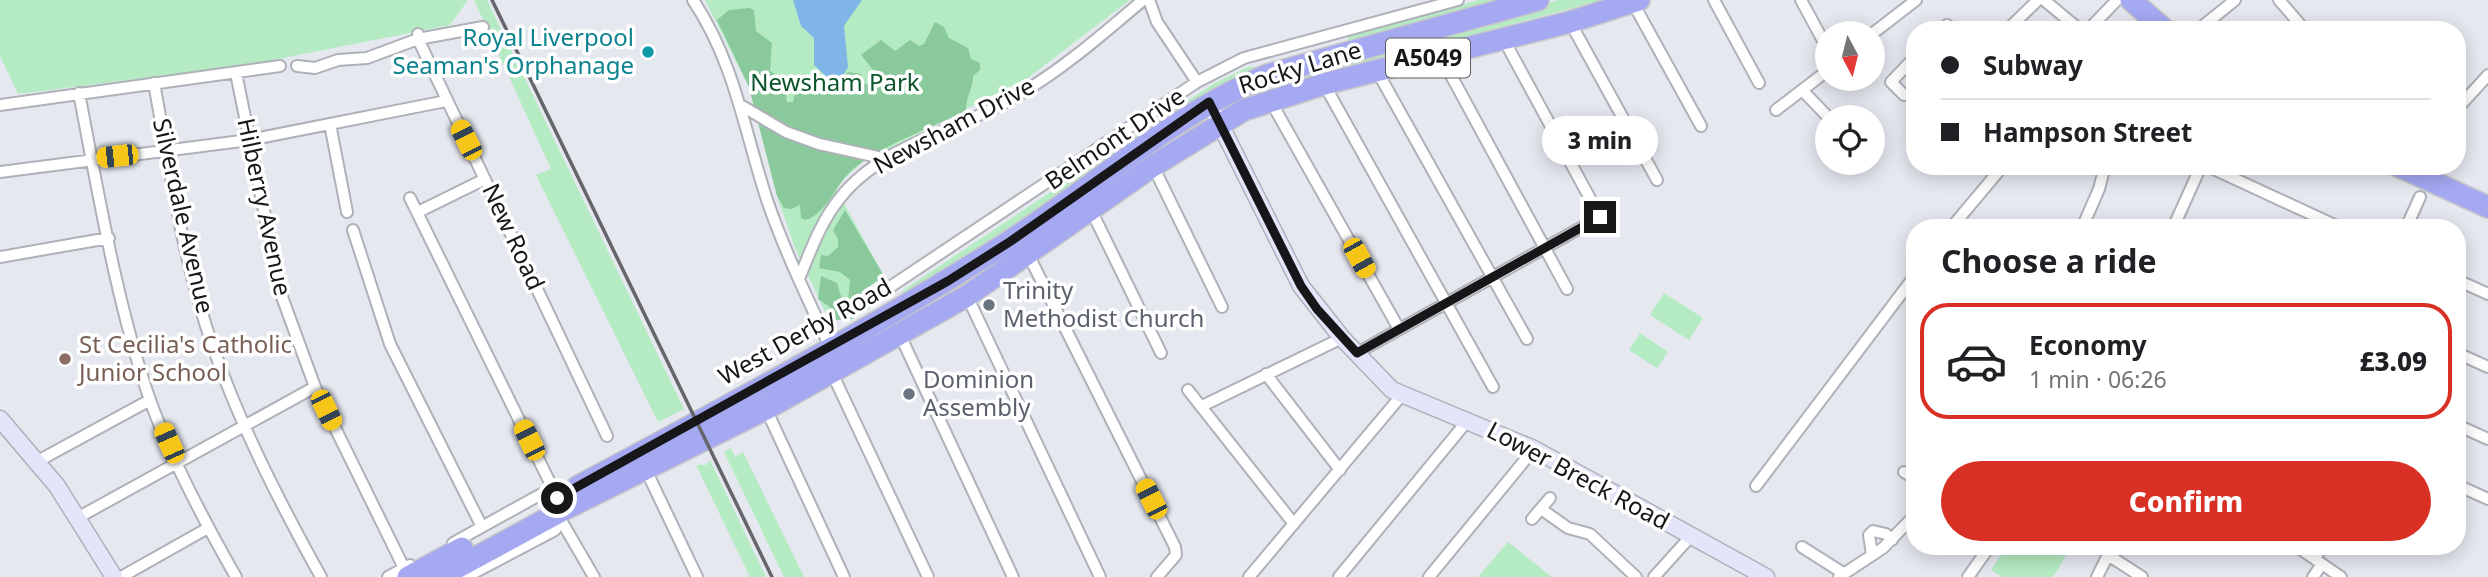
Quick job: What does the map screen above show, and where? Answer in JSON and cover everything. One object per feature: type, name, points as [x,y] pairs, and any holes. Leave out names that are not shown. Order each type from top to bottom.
[{"type":"highway","name":"Rocky Lane","points":[[1209,102],[1266,75],[1538,0]]},
{"type":"highway","points":[[2131,0],[2155,21]]},
{"type":"highway","name":"Rocky Lane","points":[[1220,124],[1244,110],[1270,100],[1324,84],[1570,22],[1636,2]]},
{"type":"highway","name":"West Derby Road","points":[[440,577],[560,504],[901,309],[1011,241],[1209,102]]},
{"type":"highway","name":"West Derby Road","points":[[406,573],[645,468],[766,409],[832,373],[967,296],[1153,166],[1220,124]]},
{"type":"highway","points":[[2418,175],[2488,206]]},
{"type":"highway","points":[[830,348],[832,373]]},
{"type":"street","points":[[693,0],[725,58],[742,106],[767,199],[830,348]]},
{"type":"street","name":"Newsham Drive","points":[[799,279],[818,233],[839,199],[861,176],[887,159],[1009,100],[1051,74],[1143,0]]},
{"type":"street","points":[[1149,0],[1157,22],[1197,82]]},
{"type":"street","name":"Belmont Drive","points":[[872,299],[1197,82],[1244,58],[1458,0]]},
{"type":"street","points":[[1714,0],[1759,83]]},
{"type":"street","points":[[1801,0],[1815,26]]},
{"type":"street","points":[[1885,24],[1916,0]]},
{"type":"street","points":[[2016,21],[2038,0]]},
{"type":"street","points":[[2044,0],[2069,21]]},
{"type":"street","points":[[2097,21],[2117,0]]},
{"type":"street","points":[[2209,21],[2235,0]]},
{"type":"street","points":[[2279,0],[2297,21]]},
{"type":"street","points":[[1636,2],[1701,126]]},
{"type":"street","points":[[1570,22],[1657,180]]},
{"type":"street","points":[[297,66],[315,68],[338,60],[367,58],[418,37],[484,26]]},
{"type":"street","name":"New Road","points":[[418,37],[607,436]]},
{"type":"street","points":[[1357,353],[1600,217],[1503,38]]},
{"type":"street","points":[[1440,55],[1567,289]]},
{"type":"street","points":[[0,105],[279,66]]},
{"type":"street","points":[[1904,95],[1891,82],[1906,66]]},
{"type":"street","points":[[1377,71],[1527,339]]},
{"type":"street","name":"Hilberry Avenue","points":[[236,73],[281,294],[315,387],[406,573]]},
{"type":"street","points":[[2466,99],[2488,75]]},
{"type":"street","points":[[1776,110],[1815,80]]},
{"type":"street","name":"Silverdale Avenue","points":[[154,83],[186,247],[212,345],[244,427],[321,577]]},
{"type":"street","points":[[1324,84],[1493,387]]},
{"type":"street","points":[[1802,90],[1816,105]]},
{"type":"street","points":[[79,93],[109,238],[150,400],[208,528],[236,577]]},
{"type":"street","points":[[1270,100],[1399,329]]},
{"type":"street","points":[[0,172],[249,140],[446,101]]},
{"type":"street","name":"Lower Breck Road","points":[[1209,102],[1301,286],[1342,338],[1392,390],[1534,449],[1766,577]]},
{"type":"street","points":[[742,106],[786,132],[819,144],[887,159]]},
{"type":"street","points":[[330,124],[347,212]]},
{"type":"street","points":[[1153,166],[1222,307]]},
{"type":"street","points":[[1959,219],[1995,175]]},
{"type":"street","points":[[2086,219],[2103,175]]},
{"type":"street","points":[[2178,219],[2198,175]]},
{"type":"street","points":[[2227,175],[2322,219]]},
{"type":"street","points":[[418,212],[485,179]]},
{"type":"street","points":[[2410,219],[2420,197]]},
{"type":"street","points":[[410,198],[594,577]]},
{"type":"street","points":[[1091,210],[1161,354]]},
{"type":"street","points":[[353,230],[390,344],[482,527]]},
{"type":"street","points":[[0,257],[109,238]]},
{"type":"street","points":[[1028,254],[1176,553],[1157,577]]},
{"type":"street","points":[[2466,284],[2488,294]]},
{"type":"street","points":[[1756,486],[1906,288]]},
{"type":"street","points":[[967,296],[1100,577]]},
{"type":"street","points":[[900,335],[1013,577]]},
{"type":"street","points":[[1202,406],[1342,338]]},
{"type":"street","points":[[2466,357],[2488,367]]},
{"type":"street","points":[[832,373],[928,577]]},
{"type":"street","points":[[1266,374],[1340,470]]},
{"type":"street","points":[[79,517],[178,465],[315,387]]},
{"type":"street","points":[[1188,390],[1294,524]]},
{"type":"street","points":[[1249,577],[1401,396]]},
{"type":"street","points":[[37,461],[150,400]]},
{"type":"street","points":[[766,409],[844,577]]},
{"type":"street","points":[[0,419],[37,461],[79,517],[114,577]]},
{"type":"street","points":[[1339,577],[1468,420]]},
{"type":"street","points":[[2466,429],[2488,439]]},
{"type":"street","points":[[1429,577],[1534,449]]},
{"type":"street","points":[[645,468],[697,577]]},
{"type":"street","points":[[2466,489],[2488,499]]},
{"type":"street","points":[[1532,519],[1550,498]]},
{"type":"street","points":[[388,577],[406,573],[482,527],[560,504]]},
{"type":"street","name":"West Derby Road","points":[[466,577],[555,530],[560,504]]},
{"type":"street","points":[[1541,509],[1568,528],[1590,534],[1636,577]]},
{"type":"street","points":[[1844,573],[1892,540],[1906,525]]},
{"type":"street","points":[[121,577],[208,528]]},
{"type":"street","points":[[1872,555],[1868,542],[1873,531],[1886,534],[1892,540]]},
{"type":"street","points":[[1654,577],[1691,536]]},
{"type":"street","points":[[1802,547],[1844,573],[1859,577]]},
{"type":"street","points":[[1968,577],[1984,555]]},
{"type":"street","points":[[2097,577],[2108,555],[2142,577]]},
{"type":"street","points":[[2309,555],[2341,577]]},
{"type":"street","points":[[2313,577],[2320,555]]},
{"type":"green space","points":[[0,0],[468,0],[450,25],[248,65],[18,94],[0,56]]},
{"type":"green space","points":[[474,0],[487,0],[684,409],[658,422],[536,175],[551,169]]},
{"type":"green space","name":"Newsham Park","points":[[705,0],[1130,0],[1029,77],[863,162],[835,187],[884,276],[861,292],[871,307],[852,319],[829,320],[795,248],[777,196],[749,87]]},
{"type":"green space","points":[[1479,0],[1516,0],[1379,38],[1348,40],[1347,35]]},
{"type":"green space","points":[[1559,0],[1602,0],[1296,82],[1292,74]]},
{"type":"green space","points":[[729,10],[754,10],[756,31],[772,43],[770,71],[784,80],[787,102],[793,102],[795,91],[809,81],[823,87],[831,82],[841,81],[848,72],[861,74],[863,83],[870,85],[879,77],[861,55],[881,40],[895,51],[910,40],[919,46],[924,44],[935,22],[944,27],[949,38],[968,48],[971,59],[980,63],[980,70],[973,76],[966,111],[864,161],[846,176],[819,212],[805,220],[801,218],[800,205],[791,209],[784,208],[777,196],[749,87],[717,20]]},
{"type":"green space","points":[[1250,66],[1264,70],[1018,229],[896,299],[905,289],[1213,84]]},
{"type":"green space","points":[[845,210],[884,276],[861,292],[871,307],[852,319],[836,320],[830,307],[818,299],[821,276],[837,283],[843,303],[848,302],[850,280],[840,272],[819,268],[821,255],[828,256],[838,247],[838,239],[833,230]]},
{"type":"green space","points":[[1664,293],[1703,318],[1689,340],[1650,315]]},
{"type":"green space","points":[[1640,333],[1668,352],[1657,368],[1629,350]]},
{"type":"green space","points":[[731,448],[735,457],[743,452],[804,577],[784,577],[724,452]]},
{"type":"green space","points":[[710,460],[766,577],[750,577],[696,465],[706,465]]},
{"type":"green space","points":[[1508,542],[1552,577],[1478,577]]},
{"type":"green space","points":[[2001,555],[2066,556],[2053,577],[2002,577],[1991,570]]},
{"type":"water","points":[[793,0],[862,0],[844,26],[848,67],[841,79],[828,78],[814,65],[814,38],[801,26]]},
{"type":"railway","points":[[492,0],[772,577]]},
{"type":"place","name":"Royal Liverpool Seaman's Orphanage","points":[[648,52]]},
{"type":"place","name":"Trinity Methodist Church","points":[[989,305]]},
{"type":"place","name":"St Cecilia's Catholic Junior School","points":[[65,359]]},
{"type":"place","name":"Dominion Assembly","points":[[909,394]]},
{"type":"route","points":[[557,498],[948,281],[1011,241],[1209,102],[1301,286],[1317,309],[1357,353],[1600,217]]}]
